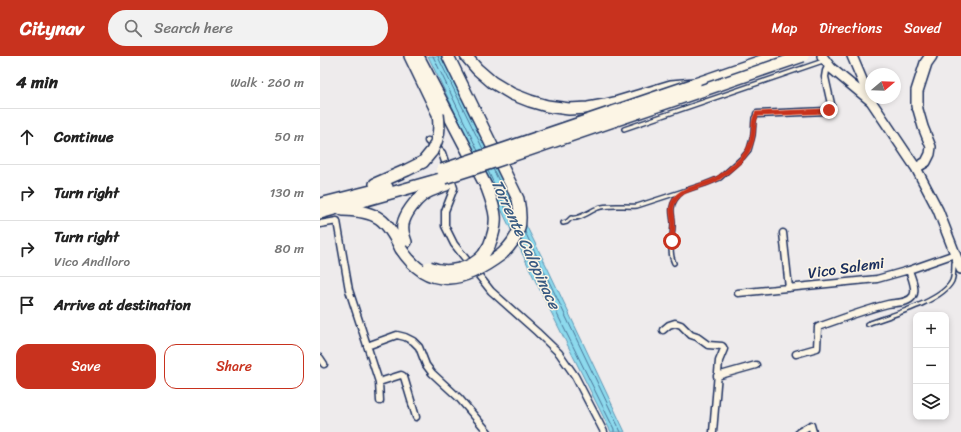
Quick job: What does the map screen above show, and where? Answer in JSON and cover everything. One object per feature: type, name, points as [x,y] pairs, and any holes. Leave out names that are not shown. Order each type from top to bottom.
[{"type":"highway","points":[[320,213],[327,205],[347,193],[380,183],[423,162],[430,146],[437,141],[440,124],[438,114],[410,56]]},
{"type":"highway","points":[[327,205],[367,212],[375,215],[381,219],[416,258],[424,265],[434,269],[453,270],[464,268],[475,262],[483,255],[494,233],[496,220],[493,204],[487,188],[418,56]]},
{"type":"highway","points":[[448,56],[512,186],[518,199],[520,224],[514,241],[502,254],[490,263],[468,275],[454,278],[443,278],[426,274],[414,265],[408,258],[404,246],[403,223],[414,204],[444,178],[696,84],[776,56]]},
{"type":"highway","points":[[466,56],[477,69],[492,82],[512,94],[547,106],[569,109],[588,108],[618,102],[671,86],[696,84]]},
{"type":"highway","points":[[327,205],[407,182],[444,178],[803,56]]},
{"type":"highway","points":[[916,106],[917,91],[926,63],[931,56]]},
{"type":"street","points":[[852,56],[865,87]]},
{"type":"street","points":[[825,60],[865,97]]},
{"type":"street","points":[[757,114],[829,110],[831,108],[831,104],[825,77],[825,60]]},
{"type":"street","points":[[872,104],[916,168],[938,210],[958,262]]},
{"type":"street","points":[[916,106],[932,147],[926,162],[916,168]]},
{"type":"street","points":[[430,146],[442,153],[454,188],[445,211],[445,226],[454,244],[491,291],[559,353],[575,376],[604,432]]},
{"type":"street","points":[[320,224],[337,221],[349,290],[379,382],[380,401]]},
{"type":"street","points":[[783,233],[789,288]]},
{"type":"street","name":"Vico Salemi","points":[[738,293],[877,280],[909,270],[958,262]]},
{"type":"street","points":[[796,354],[817,348],[818,327],[889,303],[905,302],[910,300],[915,291],[909,270]]},
{"type":"street","points":[[663,330],[669,325],[675,323],[681,325],[691,335],[697,337],[708,345],[722,346],[724,349],[719,361],[717,376],[713,432]]},
{"type":"street","points":[[367,346],[397,335],[406,337],[413,341],[419,347],[426,365],[432,373],[459,398],[488,432]]},
{"type":"street","points":[[320,358],[324,364]]},
{"type":"street","points":[[717,376],[756,365]]},
{"type":"street","points":[[379,382],[401,375],[403,376],[416,417]]},
{"type":"street","points":[[799,432],[811,425],[813,432]]},
{"type":"lane","points":[[624,129],[825,60]]},
{"type":"lane","points":[[563,223],[567,222],[571,218],[574,219],[581,217],[600,207],[637,206],[720,178],[744,157],[749,150],[752,142],[754,118],[757,114]]},
{"type":"lane","points":[[674,263],[671,258],[670,250],[673,222],[672,208],[676,198],[683,191]]},
{"type":"lane","points":[[867,324],[927,303],[945,291],[952,281],[954,263],[958,262]]},
{"type":"water","name":"Torrente Calopinace","points":[[428,56],[441,56],[548,269],[625,432],[611,432],[534,278]]},
{"type":"route","points":[[672,241],[672,208],[676,198],[683,191],[720,178],[744,157],[752,142],[754,118],[757,114],[829,110]]}]
